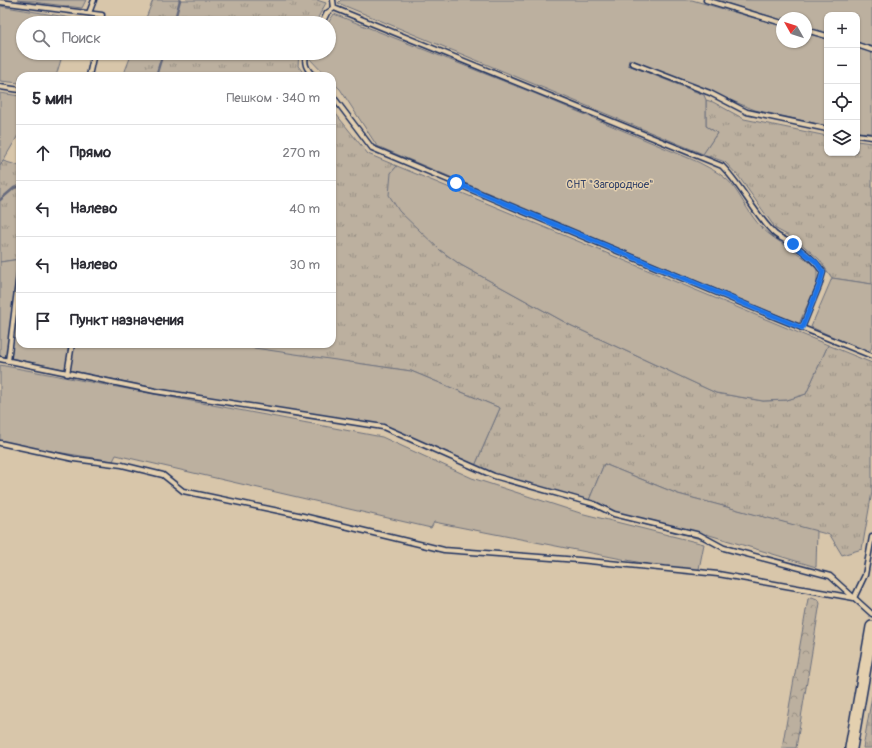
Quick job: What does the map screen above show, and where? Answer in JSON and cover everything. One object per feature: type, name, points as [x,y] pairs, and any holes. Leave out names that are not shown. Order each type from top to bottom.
[{"type":"main road","points":[[851,748],[872,627]]},
{"type":"lane","points":[[89,13],[94,0]]},
{"type":"lane","points":[[333,0],[334,8]]},
{"type":"lane","points":[[706,0],[776,21]]},
{"type":"lane","points":[[0,2],[89,13],[102,16]]},
{"type":"lane","points":[[326,16],[334,8]]},
{"type":"lane","points":[[334,8],[722,166],[735,179],[750,202],[774,233],[816,262],[823,272],[802,328]]},
{"type":"lane","points":[[812,32],[824,35]]},
{"type":"lane","points":[[860,46],[872,50]]},
{"type":"lane","points":[[90,72],[92,60]]},
{"type":"lane","points":[[304,60],[307,69],[310,72]]},
{"type":"lane","points":[[632,63],[710,94],[747,112],[824,128]]},
{"type":"lane","points":[[0,87],[16,89]]},
{"type":"lane","points":[[336,100],[372,148],[872,356]]},
{"type":"lane","points":[[860,136],[872,137]]},
{"type":"lane","points":[[8,361],[16,298]]},
{"type":"lane","points":[[67,374],[71,348]]},
{"type":"lane","points":[[0,359],[155,391],[383,427],[494,476],[594,504],[614,514],[700,535],[724,548],[830,576],[872,614]]},
{"type":"lane","points":[[0,443],[74,459],[122,465],[163,475],[183,491],[303,516],[444,550],[579,560],[718,574],[854,598]]},
{"type":"lane","points":[[854,598],[865,575],[872,537]]},
{"type":"green space","points":[[17,0],[86,0],[82,8]]},
{"type":"green space","points":[[153,0],[317,0],[326,3],[319,16],[147,16]]},
{"type":"green space","points":[[341,0],[692,0],[776,24],[776,48],[812,48],[812,35],[824,38],[824,125],[755,110],[629,59],[628,65],[704,95],[706,100],[706,126],[717,133],[703,154],[338,3]]},
{"type":"green space","points":[[717,0],[872,0],[872,47],[860,43],[860,12],[824,12],[824,32],[812,29],[812,12],[776,12],[776,18]]},
{"type":"green space","points":[[0,6],[60,16],[16,16],[16,60],[61,60],[57,72],[16,72],[16,83],[0,81]]},
{"type":"green space","name":"СНТ \"Загородное\"","points":[[334,14],[536,94],[698,162],[718,173],[732,184],[750,213],[761,227],[817,269],[817,283],[799,324],[377,146],[340,89],[336,86],[336,72],[322,72],[311,60],[336,60],[336,16],[333,16]]},
{"type":"green space","points":[[860,49],[872,52],[872,133],[860,132]]},
{"type":"green space","points":[[129,60],[298,60],[298,66],[303,72],[125,72]]},
{"type":"green space","points":[[0,93],[16,95],[16,139],[0,166]]},
{"type":"green space","points":[[706,100],[713,102],[744,119],[824,135],[824,156],[860,156],[860,141],[872,143],[872,284],[832,278],[819,259],[798,241],[776,229],[739,177],[725,162],[703,154],[717,133],[706,126]]},
{"type":"green space","points":[[336,114],[368,154],[397,166],[391,173],[440,250],[461,265],[570,325],[716,393],[763,401],[787,400],[806,394],[828,345],[872,363],[872,492],[862,549],[842,555],[830,535],[678,494],[604,464],[587,505],[531,488],[474,468],[500,408],[411,371],[248,348],[336,348]]},
{"type":"green space","points":[[3,161],[16,165],[16,260],[0,262],[0,166]]},
{"type":"green space","points":[[397,166],[828,345],[806,394],[787,400],[763,401],[716,393],[570,325],[461,265],[440,250],[399,211],[389,195],[391,173]]},
{"type":"green space","points":[[16,260],[16,348],[254,348],[411,371],[500,408],[474,468],[385,428],[263,410],[0,356],[0,262]]},
{"type":"green space","points":[[832,278],[872,284],[872,347],[869,353],[811,327]]},
{"type":"green space","points":[[0,365],[382,437],[472,478],[580,513],[704,544],[698,574],[434,522],[431,528],[116,455],[113,461],[0,443]]},
{"type":"green space","points":[[604,464],[678,494],[817,531],[816,567],[706,534],[704,540],[632,521],[587,505]]},
{"type":"green space","points":[[812,597],[817,599],[820,603],[796,748],[782,748],[808,599]]},
{"type":"green space","points":[[872,696],[872,748],[863,748]]},
{"type":"waterway","points":[[176,16],[180,0]]},
{"type":"waterway","points":[[157,72],[161,60]]},
{"type":"waterway","points":[[0,200],[16,187]]},
{"type":"route","points":[[456,183],[775,318],[802,328],[823,272],[816,262],[793,244]]}]
